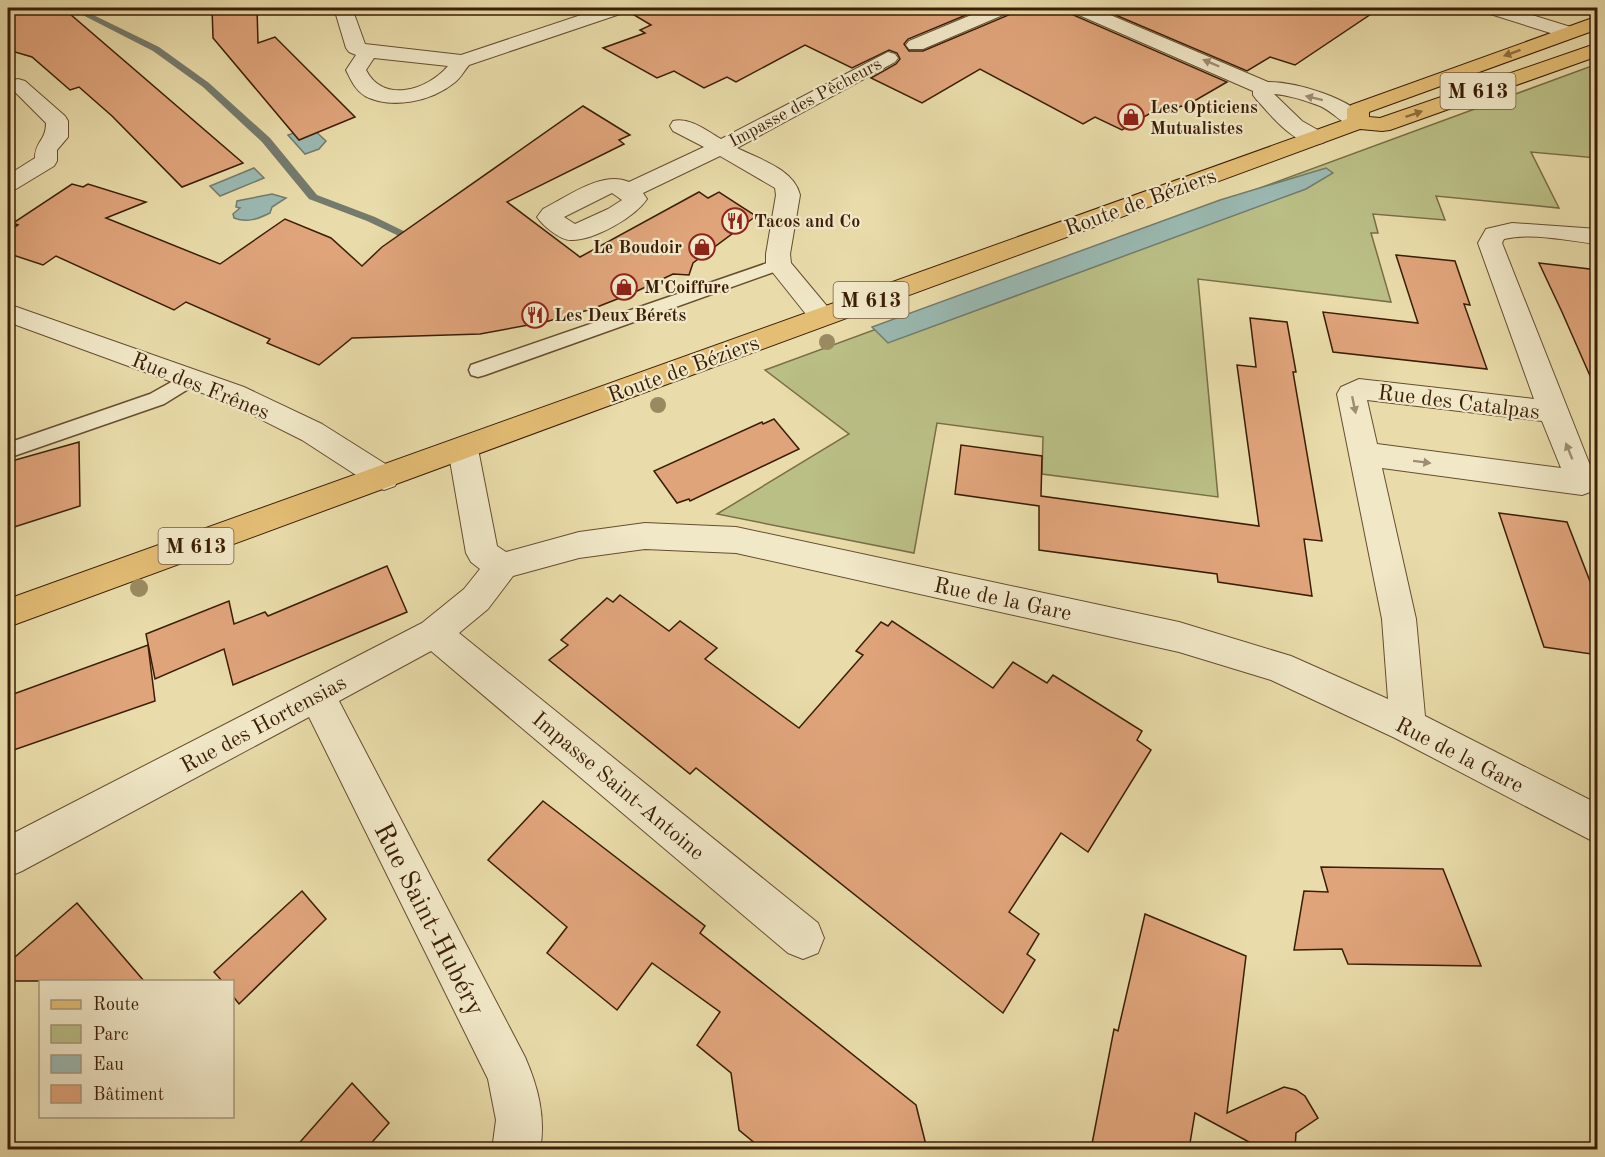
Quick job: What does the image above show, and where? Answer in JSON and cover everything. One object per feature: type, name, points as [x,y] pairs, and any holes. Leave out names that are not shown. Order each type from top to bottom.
[{"type":"main road","name":"Route de Béziers","points":[[1358,122],[1358,110],[1598,22]]},
{"type":"main road","name":"M 613","points":[[1567,32],[1598,48]]},
{"type":"main road","name":"Route de Béziers","points":[[8,613],[1358,122],[1382,125],[1598,48]]},
{"type":"street","points":[[343,8],[356,48],[368,52],[462,61],[619,8]]},
{"type":"street","points":[[916,45],[1003,8]]},
{"type":"street","points":[[1079,8],[1264,88],[1278,88],[1329,102],[1358,122]]},
{"type":"street","points":[[1491,8],[1567,32]]},
{"type":"street","points":[[368,52],[356,70],[360,82],[370,92],[383,96],[405,96],[434,86],[446,80],[462,61]]},
{"type":"street","name":"Impasse des Pêcheurs","points":[[627,192],[722,147],[888,58]]},
{"type":"street","points":[[8,160],[20,153],[46,149],[57,137],[57,121],[18,85]]},
{"type":"street","points":[[1264,88],[1263,95],[1294,126],[1315,138]]},
{"type":"street","name":"Impasse des Pêcheurs","points":[[681,126],[779,179],[786,186],[788,195],[778,254],[779,264]]},
{"type":"street","points":[[8,184],[46,161],[46,149]]},
{"type":"street","points":[[1553,412],[1490,243],[1495,234],[1512,230],[1598,237]]},
{"type":"street","points":[[779,264],[822,317]]},
{"type":"street","name":"Rue des Frênes","points":[[8,313],[234,394],[312,432],[384,478]]},
{"type":"street","name":"Rue des Catalpas","points":[[1408,726],[1399,620],[1351,394],[1359,389],[1553,412],[1590,484]]},
{"type":"street","points":[[463,449],[482,553],[502,566]]},
{"type":"street","name":"Rue des Catalpas","points":[[1364,454],[1590,484]]},
{"type":"street","name":"Rue de la Gare","points":[[502,566],[579,545],[645,536],[736,540],[1179,637],[1279,667],[1408,726],[1598,825]]},
{"type":"street","name":"Rue des Hortensias","points":[[8,857],[434,633],[476,599],[502,566]]},
{"type":"street","name":"Impasse Saint-Antoine","points":[[434,633],[803,938]]},
{"type":"street","name":"Rue Saint-Hubéry","points":[[317,695],[509,1073],[518,1102],[519,1138],[516,1149]]},
{"type":"lane","points":[[478,370],[779,264]]},
{"type":"lane","points":[[8,451],[157,399],[191,378]]},
{"type":"green space","points":[[1597,64],[1597,158],[1531,152],[1559,208],[1436,196],[1445,220],[1373,214],[1378,233],[1371,233],[1391,302],[1198,279],[1218,497],[1042,474],[1043,437],[937,423],[914,553],[717,514],[849,434],[765,370]]},
{"type":"water","points":[[311,127],[326,141],[319,149],[305,154],[288,135]]},
{"type":"water","points":[[254,168],[264,178],[220,196],[210,186]]},
{"type":"water","points":[[1326,168],[1333,173],[1306,189],[888,343],[872,327],[1220,200]]},
{"type":"water","points":[[272,194],[286,198],[272,207],[270,213],[252,220],[234,218],[233,214],[240,208],[236,207],[237,201]]},
{"type":"building","points":[[8,8],[63,8],[243,163],[182,187],[112,116],[79,87],[70,90],[32,57],[8,50]]},
{"type":"building","points":[[212,8],[257,8],[258,43],[275,37],[355,117],[299,140],[213,38]]},
{"type":"building","points":[[630,8],[983,8],[908,39],[904,44],[909,51],[923,51],[1011,14],[1014,8],[1068,8],[1071,14],[1227,82],[1184,107],[1181,106],[1170,112],[1159,108],[1122,130],[1095,117],[1083,124],[980,69],[922,103],[871,78],[896,64],[900,59],[897,53],[889,50],[852,68],[805,45],[736,82],[727,77],[704,88],[674,71],[657,78],[603,48],[645,33],[640,30],[651,25],[629,12]]},
{"type":"building","points":[[1099,8],[1380,8],[1295,65],[1270,57],[1247,71]]},
{"type":"building","points":[[583,106],[630,135],[619,140],[624,144],[507,202],[580,257],[699,192],[708,198],[719,192],[756,216],[693,263],[689,275],[673,274],[592,309],[545,322],[480,334],[352,338],[319,365],[267,343],[270,339],[186,302],[174,310],[56,256],[43,265],[13,255],[9,257],[8,254],[8,231],[18,225],[13,223],[72,184],[83,187],[88,184],[146,202],[106,218],[220,264],[285,219],[331,238],[362,266],[382,247]]},
{"type":"building","points":[[1396,255],[1455,261],[1470,305],[1464,304],[1487,369],[1333,352],[1323,312],[1418,323]]},
{"type":"building","points":[[1539,263],[1598,270],[1598,394],[1562,312]]},
{"type":"building","points":[[1250,318],[1287,322],[1296,372],[1293,372],[1322,541],[1304,539],[1312,596],[1218,582],[1217,574],[1039,550],[1039,506],[955,494],[961,445],[1042,456],[1041,496],[1259,526],[1237,365],[1256,367]]},
{"type":"building","points":[[774,419],[799,449],[690,501],[689,499],[677,503],[654,471],[762,422],[763,424]]},
{"type":"building","points":[[79,442],[80,506],[8,529],[8,462]]},
{"type":"building","points":[[1499,513],[1567,522],[1598,602],[1598,655],[1544,647]]},
{"type":"building","points":[[387,566],[407,612],[233,685],[224,649],[155,679],[146,634],[229,601],[234,624],[265,612],[268,616]]},
{"type":"building","points":[[620,595],[669,631],[680,621],[717,648],[705,659],[799,728],[863,655],[856,651],[881,622],[888,626],[892,621],[993,688],[1013,662],[1047,683],[1053,675],[1142,731],[1137,740],[1151,750],[1088,852],[1061,833],[1009,912],[1039,934],[1027,954],[1035,960],[1003,1013],[696,768],[690,774],[549,660],[568,645],[561,640],[607,598],[613,602]]},
{"type":"building","points":[[148,645],[155,701],[8,752],[8,696]]},
{"type":"building","points":[[543,801],[705,926],[700,933],[916,1105],[927,1149],[762,1149],[739,1130],[731,1073],[697,1045],[720,1012],[652,963],[617,1010],[547,953],[567,927],[488,860]]},
{"type":"building","points":[[1321,867],[1443,869],[1481,966],[1348,964],[1342,949],[1294,950],[1304,891],[1328,892]]},
{"type":"building","points":[[302,891],[326,919],[239,1004],[234,998],[234,980],[221,980],[214,972]]},
{"type":"building","points":[[77,903],[143,980],[8,981],[8,963]]},
{"type":"building","points":[[1145,914],[1246,956],[1227,1113],[1284,1087],[1296,1090],[1305,1096],[1318,1118],[1296,1133],[1295,1149],[1262,1149],[1195,1113],[1189,1149],[1091,1149],[1114,1029],[1118,1031]]},
{"type":"building","points":[[352,1083],[389,1123],[366,1149],[294,1149]]},
{"type":"waterway","points":[[73,8],[156,49],[206,85],[266,140],[313,197],[371,219],[420,242]]},
{"type":"place","name":"Les Opticiens Mutualistes","points":[[1131,117]]},
{"type":"place","name":"Tacos and Co","points":[[735,221]]},
{"type":"place","name":"Le Boudoir","points":[[702,247]]},
{"type":"place","name":"M'Coiffure","points":[[624,287]]},
{"type":"place","name":"Les Deux Bérets","points":[[535,315]]}]
